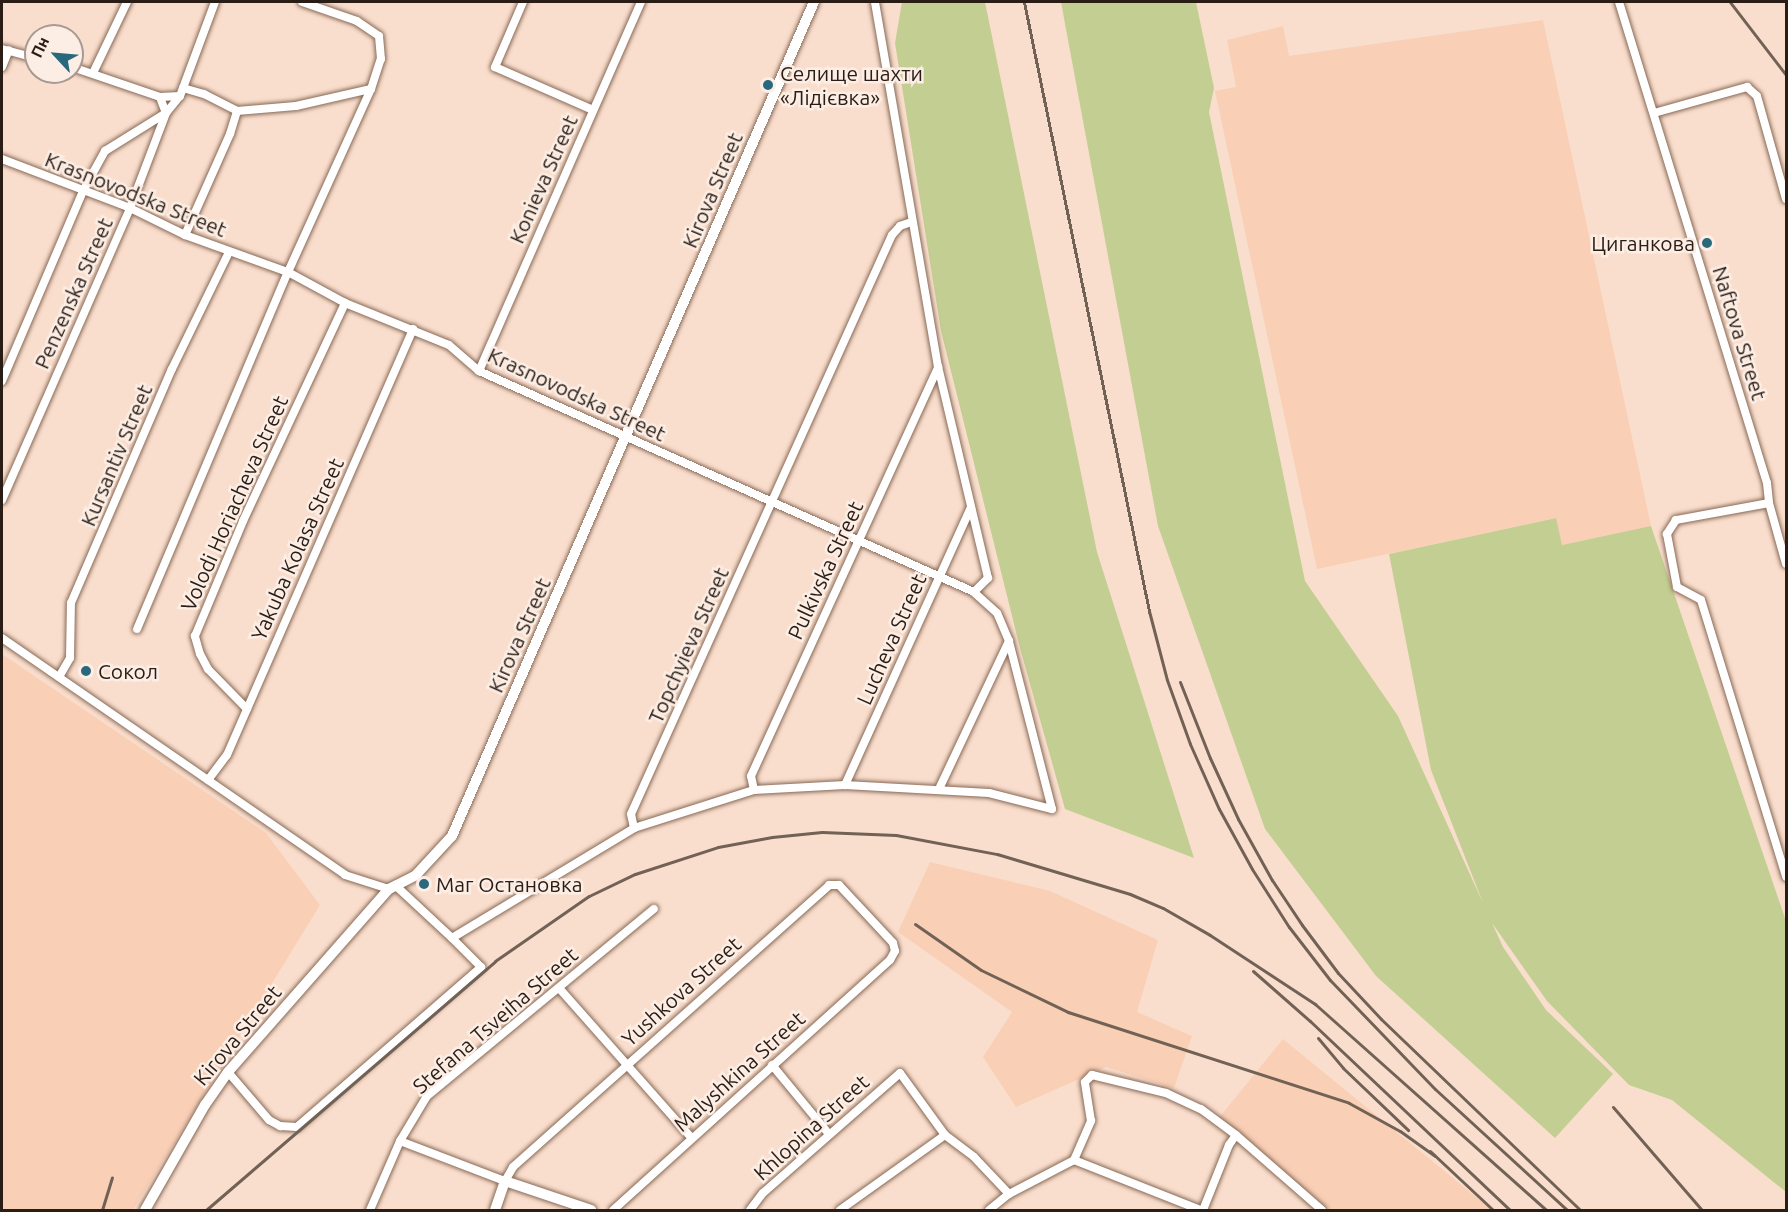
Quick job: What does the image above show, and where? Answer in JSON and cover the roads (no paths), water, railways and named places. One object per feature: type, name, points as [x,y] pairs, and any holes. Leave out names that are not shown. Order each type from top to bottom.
[{"type":"main road","name":"Kirova Street","points":[[146,1210],[205,1105],[228,1072],[392,887],[416,875],[452,836],[814,2]]},
{"type":"main road","name":"Yushkova Street","points":[[495,1210],[504,1180]]},
{"type":"main road","points":[[504,1180],[591,1210]]},
{"type":"street","points":[[93,73],[127,2]]},
{"type":"street","name":"Penzenska Street","points":[[2,500],[130,208],[166,113],[181,92],[215,2]]},
{"type":"street","points":[[137,629],[288,272],[371,90],[381,59],[379,36],[357,21],[302,2]]},
{"type":"street","points":[[523,2],[495,67],[593,110]]},
{"type":"street","name":"Konieva Street","points":[[479,371],[641,2]]},
{"type":"street","points":[[874,2],[938,367],[988,578],[974,592]]},
{"type":"street","name":"Naftova Street","points":[[1619,2],[1767,483],[1769,503],[1786,564]]},
{"type":"street","points":[[2,67],[5,49],[24,55]]},
{"type":"street","points":[[84,70],[160,97],[181,92],[204,94],[237,111],[296,105],[371,90]]},
{"type":"street","points":[[1653,113],[1747,87],[1757,96],[1786,199]]},
{"type":"street","points":[[2,381],[83,191],[105,151],[166,113],[160,97]]},
{"type":"street","points":[[185,235],[230,134],[237,111]]},
{"type":"street","name":"Krasnovodska Street","points":[[2,159],[130,208],[185,235],[288,272],[345,303],[449,345],[479,371],[974,592],[997,613],[1009,641],[1052,809],[989,792],[939,789]]},
{"type":"street","name":"Topchyieva Street","points":[[634,828],[631,814],[892,235],[900,226],[911,222]]},
{"type":"street","name":"Kursantiv Street","points":[[59,677],[70,658],[71,603],[172,369],[229,252]]},
{"type":"street","name":"Volodi Horiacheva Street","points":[[247,709],[208,669],[200,654],[195,636],[243,521],[345,303]]},
{"type":"street","name":"Yakuba Kolasa Street","points":[[208,780],[227,755],[413,329]]},
{"type":"street","name":"Pulkivska Street","points":[[754,789],[751,776],[938,367]]},
{"type":"street","points":[[1769,503],[1676,520],[1667,534],[1677,587],[1701,600],[1786,877]]},
{"type":"street","name":"Lucheva Street","points":[[845,785],[970,507]]},
{"type":"street","points":[[2,638],[345,875],[392,887],[452,938],[481,967],[297,1127],[280,1126],[269,1120],[228,1072]]},
{"type":"street","points":[[452,938],[634,828],[754,789],[845,785],[939,789],[1009,641]]},
{"type":"street","name":"Yushkova Street","points":[[504,1180],[509,1171],[833,884],[842,887],[893,943],[895,951],[890,960]]},
{"type":"street","name":"Stefana Tsveiha Street","points":[[370,1210],[400,1141],[427,1096],[654,909]]},
{"type":"street","name":"Malyshkina Street","points":[[613,1210],[691,1137],[890,960]]},
{"type":"street","points":[[558,988],[691,1137]]},
{"type":"street","points":[[772,1065],[828,1133]]},
{"type":"street","name":"Khlopina Street","points":[[750,1210],[763,1193],[828,1133],[900,1073],[945,1135]]},
{"type":"street","points":[[989,1210],[1009,1194],[1074,1160],[1091,1121],[1085,1082],[1092,1075],[1166,1093],[1201,1109],[1236,1135],[1322,1210]]},
{"type":"street","points":[[840,1210],[945,1135],[974,1157],[1009,1194]]},
{"type":"street","points":[[1074,1160],[1202,1210],[1229,1145],[1236,1135]]},
{"type":"street","points":[[400,1141],[504,1180]]},
{"type":"railway","points":[[1024,2],[1149,611],[1167,680],[1190,744],[1219,809],[1252,869],[1289,927],[1330,980],[1435,1089],[1567,1210]]},
{"type":"railway","points":[[1730,2],[1786,75]]},
{"type":"railway","points":[[1180,682],[1210,758],[1238,819],[1272,880],[1338,973],[1381,1019],[1580,1210]]},
{"type":"railway","points":[[206,1210],[495,961],[589,896],[635,874],[718,847],[772,837],[822,832],[896,835],[997,854],[1130,894],[1163,908],[1210,935],[1315,1004],[1546,1210]]},
{"type":"railway","points":[[915,924],[981,970],[1068,1012],[1349,1103],[1400,1131],[1435,1156]]},
{"type":"railway","points":[[1253,971],[1310,1021],[1510,1210]]},
{"type":"railway","points":[[1318,1038],[1343,1068],[1408,1130]]},
{"type":"railway","points":[[1613,1107],[1702,1210]]},
{"type":"railway","points":[[1430,1151],[1493,1210]]},
{"type":"railway","points":[[102,1210],[112,1177]]},
{"type":"place","name":"Селище шахти «Лідієвка»","points":[[768,85]]},
{"type":"place","name":"Циганкова","points":[[1707,243]]},
{"type":"place","name":"Сокол","points":[[86,671]]},
{"type":"place","name":"Маг Остановка","points":[[424,884]]}]
